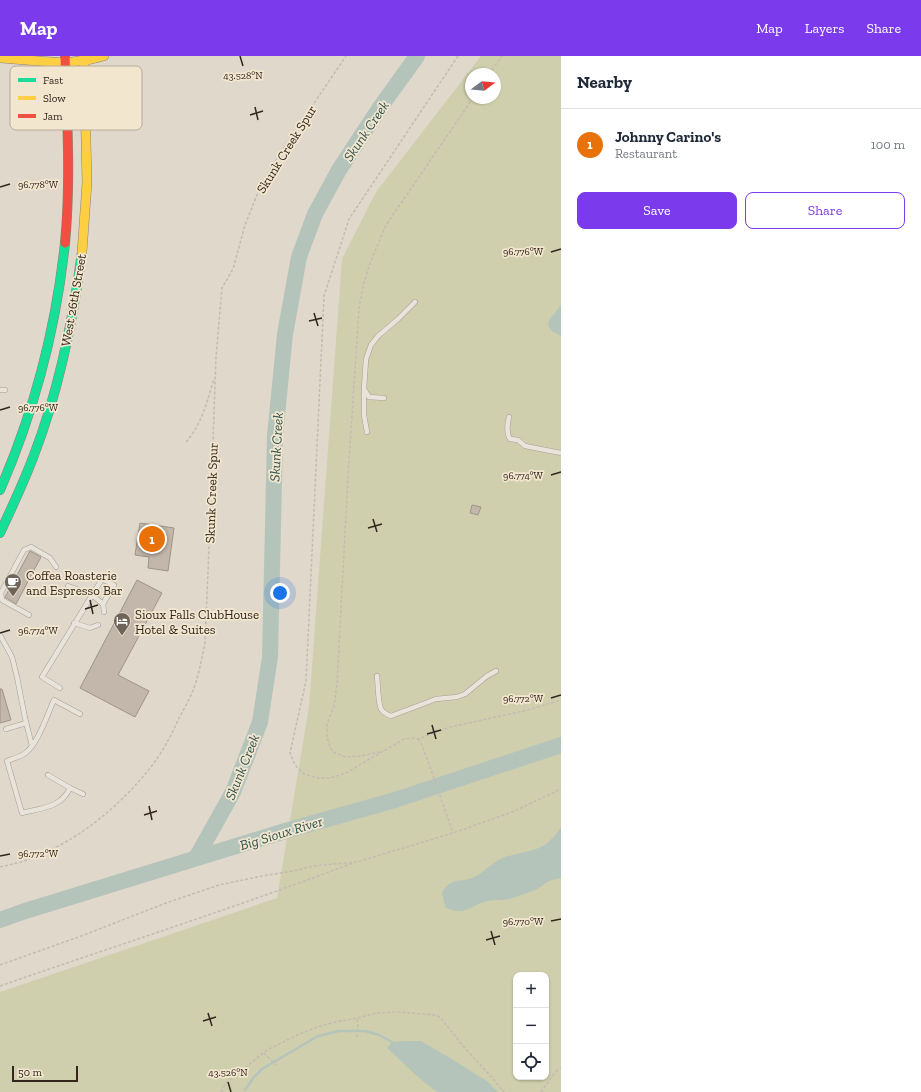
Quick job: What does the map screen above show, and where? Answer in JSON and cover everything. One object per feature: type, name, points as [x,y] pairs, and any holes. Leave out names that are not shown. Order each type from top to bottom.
[{"type":"main road","points":[[0,58],[65,59],[104,56]]},
{"type":"main road","name":"West 26th Street","points":[[0,490],[30,410],[52,323],[64,254],[68,200],[67,130]]},
{"type":"main road","name":"West 26th Street","points":[[0,534],[20,491],[47,415],[60,372],[73,313],[82,256],[86,201],[86,130]]},
{"type":"lane","points":[[367,432],[364,415],[364,389],[366,359],[371,345],[378,336],[398,320],[415,302]]},
{"type":"lane","points":[[364,389],[369,397],[384,398]]},
{"type":"lane","points":[[509,417],[507,425],[510,439],[518,440],[525,446],[561,453]]},
{"type":"lane","points":[[29,615],[2,600],[1,593],[24,550],[31,547],[50,558],[56,567]]},
{"type":"lane","points":[[60,688],[42,677],[102,579],[114,585],[103,604],[104,612]]},
{"type":"lane","points":[[68,586],[92,595],[103,604]]},
{"type":"lane","points":[[74,623],[90,628],[98,624]]},
{"type":"lane","points":[[0,635],[12,657],[32,746]]},
{"type":"lane","points":[[377,676],[381,710],[392,716],[436,699],[457,697],[465,694],[487,676],[496,671]]},
{"type":"lane","points":[[0,763],[24,754],[32,746],[38,737],[54,700],[80,714]]},
{"type":"lane","points":[[6,729],[26,723]]},
{"type":"lane","points":[[7,761],[22,813],[59,803],[67,795],[70,788]]},
{"type":"lane","points":[[48,774],[70,788],[83,794]]},
{"type":"path","name":"Skunk Creek Spur","points":[[0,867],[26,860],[44,852],[80,833],[112,809],[126,796],[154,763],[164,748],[188,701],[197,678],[205,643],[215,375],[222,288],[233,269],[242,233],[252,207],[269,172],[346,56]]},
{"type":"path","points":[[458,56],[349,219],[324,296],[306,681],[290,752],[296,765],[304,774],[318,778],[330,778],[346,772],[404,739],[418,739],[450,727],[528,710],[561,700]]},
{"type":"path","points":[[493,68],[502,56]]},
{"type":"path","points":[[186,442],[192,436],[201,419],[215,375]]},
{"type":"path","points":[[418,739],[421,743],[453,833]]},
{"type":"path","points":[[0,986],[249,901],[357,862],[453,833],[512,812],[561,789]]},
{"type":"path","points":[[0,965],[40,952],[159,906],[219,885],[313,866],[357,862]]},
{"type":"path","points":[[221,1092],[227,1082],[267,1050],[295,1036],[331,1023],[376,1013],[392,1012],[434,1015],[440,1017],[464,1047],[504,1092]]},
{"type":"path","points":[[357,1018],[357,1038]]},
{"type":"path","points":[[264,1053],[276,1065]]},
{"type":"path","points":[[541,1092],[556,1071],[561,1068]]},
{"type":"green space","points":[[481,56],[561,56],[561,1092],[0,1092],[0,992],[277,898],[309,707],[342,259],[376,192],[465,77],[465,104],[501,104],[501,68],[472,68]]},
{"type":"shaded area","points":[[561,305],[561,336],[553,332],[548,326],[549,320]]},
{"type":"shaded area","points":[[561,827],[561,878],[551,880],[539,888],[510,899],[488,901],[467,910],[457,911],[445,907],[442,892],[450,883],[474,877],[495,862],[507,856],[542,847]]},
{"type":"shaded area","points":[[421,1041],[487,1081],[498,1092],[437,1092],[418,1077],[387,1048],[392,1042]]},
{"type":"building","points":[[472,505],[481,507],[478,515],[470,513]]},
{"type":"building","points":[[140,523],[174,528],[168,571],[148,568],[149,557],[135,555]]},
{"type":"building","points":[[30,551],[41,557],[16,604],[5,597]]},
{"type":"building","points":[[137,580],[162,593],[118,675],[149,691],[135,717],[80,688]]},
{"type":"building","points":[[0,689],[2,689],[11,720],[0,723]]},
{"type":"waterway","name":"Skunk Creek","points":[[196,858],[233,792],[260,722],[270,657],[275,436],[285,334],[299,257],[315,214],[339,170],[379,109],[417,56]]},
{"type":"waterway","name":"Big Sioux River","points":[[0,920],[285,831],[395,800],[561,745]]},
{"type":"waterway","points":[[245,1090],[262,1069],[318,1036],[339,1031],[365,1031],[379,1035],[392,1042]]},
{"type":"traffic: fast","points":[[0,490],[23,430],[42,369],[56,306],[65,243]]},
{"type":"traffic: fast","points":[[0,533],[30,465],[51,406],[64,355],[82,252]]},
{"type":"traffic: slow","points":[[84,56],[84,66]]},
{"type":"traffic: slow","points":[[0,58],[65,63],[104,56]]},
{"type":"traffic: slow","points":[[82,252],[87,183],[86,130]]},
{"type":"traffic: jam","points":[[65,56],[65,66]]},
{"type":"traffic: jam","points":[[65,243],[68,196],[67,130]]},
{"type":"place","name":"Johnny Carino's","points":[[152,539]]},
{"type":"place","name":"Coffea Roasterie and Espresso Bar","points":[[13,597]]},
{"type":"place","name":"Sioux Falls ClubHouse Hotel & Suites","points":[[122,636]]}]
